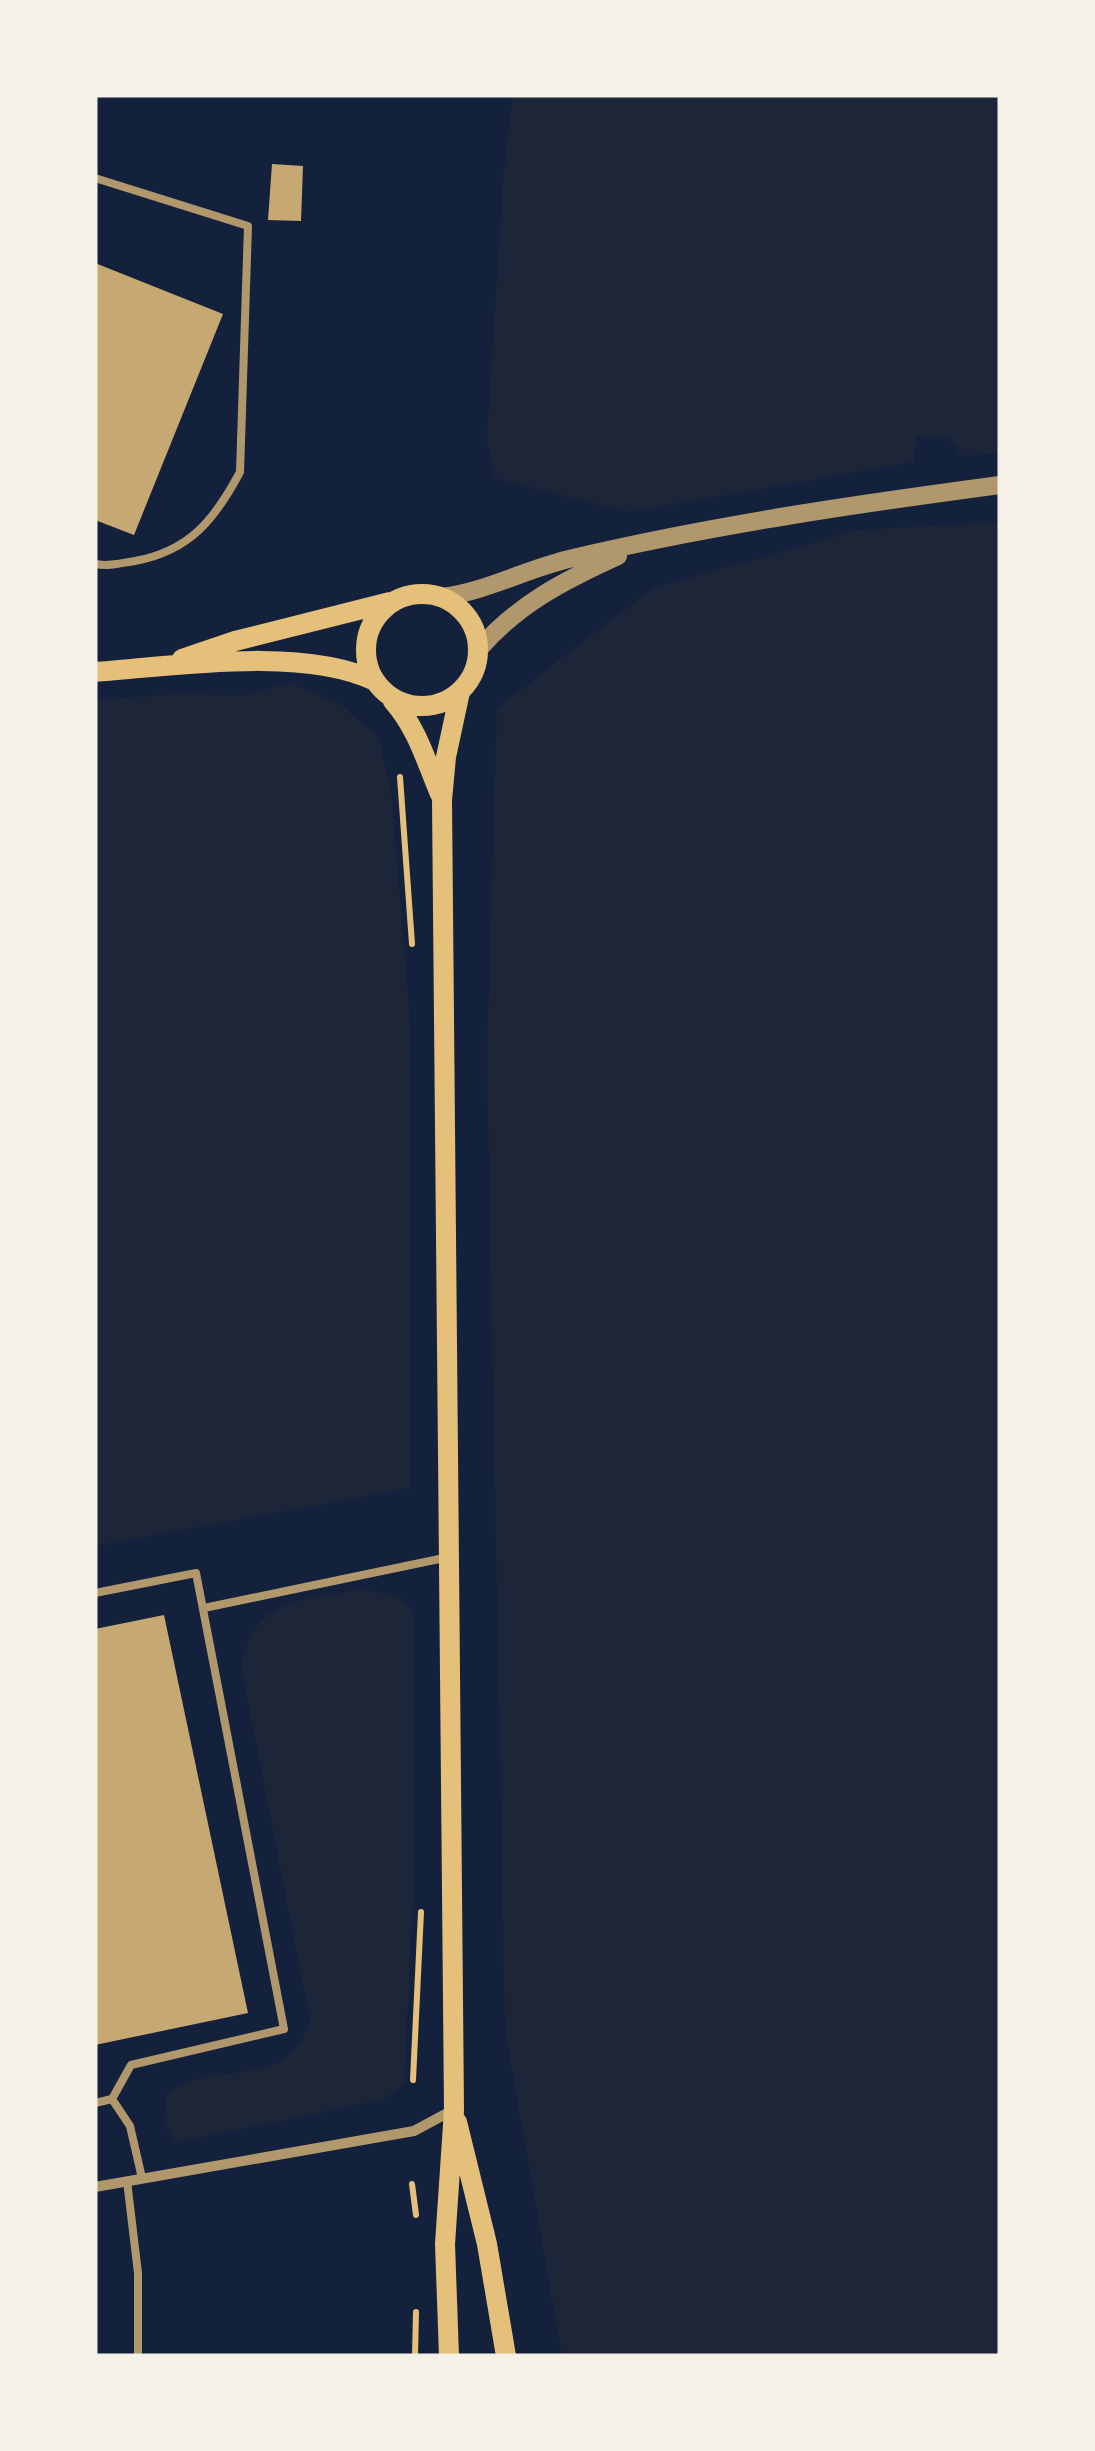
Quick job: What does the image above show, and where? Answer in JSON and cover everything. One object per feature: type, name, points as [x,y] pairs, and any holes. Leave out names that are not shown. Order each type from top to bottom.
[{"type":"main road","points":[[95,672],[297,661],[334,666],[405,704],[424,706],[443,703],[460,692],[470,680],[479,649],[476,632],[457,605],[425,593],[235,641],[156,667]]},
{"type":"main road","points":[[393,602],[379,613],[370,629],[366,646],[368,664],[381,688],[407,717],[442,800]]},
{"type":"main road","points":[[449,2356],[445,2244],[454,2110],[442,800],[460,692]]},
{"type":"main road","points":[[454,2110],[484,2229],[506,2356]]},
{"type":"street","points":[[442,597],[471,593],[568,558],[861,504],[1000,485]]},
{"type":"street","points":[[479,649],[499,626],[540,594],[648,542]]},
{"type":"street","points":[[95,2187],[414,2130],[454,2110]]},
{"type":"lane","points":[[95,178],[248,226],[240,472],[222,507],[198,533],[156,557],[106,566],[95,564]]},
{"type":"lane","points":[[204,1608],[448,1558]]},
{"type":"lane","points":[[95,1593],[196,1573],[284,2029],[131,2064],[112,2099],[95,2103]]},
{"type":"lane","points":[[112,2099],[130,2126],[142,2178]]},
{"type":"lane","points":[[126,2181],[138,2273],[138,2356]]},
{"type":"path","points":[[400,772],[412,947]]},
{"type":"shaded area","points":[[513,95],[1000,95],[1000,453],[962,456],[949,438],[917,437],[914,462],[629,512],[495,478],[487,440],[503,179]]},
{"type":"shaded area","points":[[1000,522],[1000,2356],[562,2356],[505,2029],[487,1058],[497,708],[653,588],[858,530]]},
{"type":"shaded area","points":[[290,683],[339,703],[379,738],[392,797],[409,1009],[410,1488],[95,1546],[95,700],[181,694],[241,696]]},
{"type":"shaded area","points":[[364,1589],[398,1597],[413,1611],[414,1885],[404,2084],[385,2099],[176,2142],[164,2124],[166,2096],[204,2077],[246,2072],[284,2059],[299,2044],[310,2020],[241,1666],[247,1643],[257,1626],[285,1605]]},
{"type":"building","points":[[272,164],[303,166],[301,221],[268,220]]},
{"type":"building","points":[[95,263],[223,314],[134,535],[95,520]]},
{"type":"building","points":[[164,1615],[248,2013],[95,2045],[95,1629]]}]
